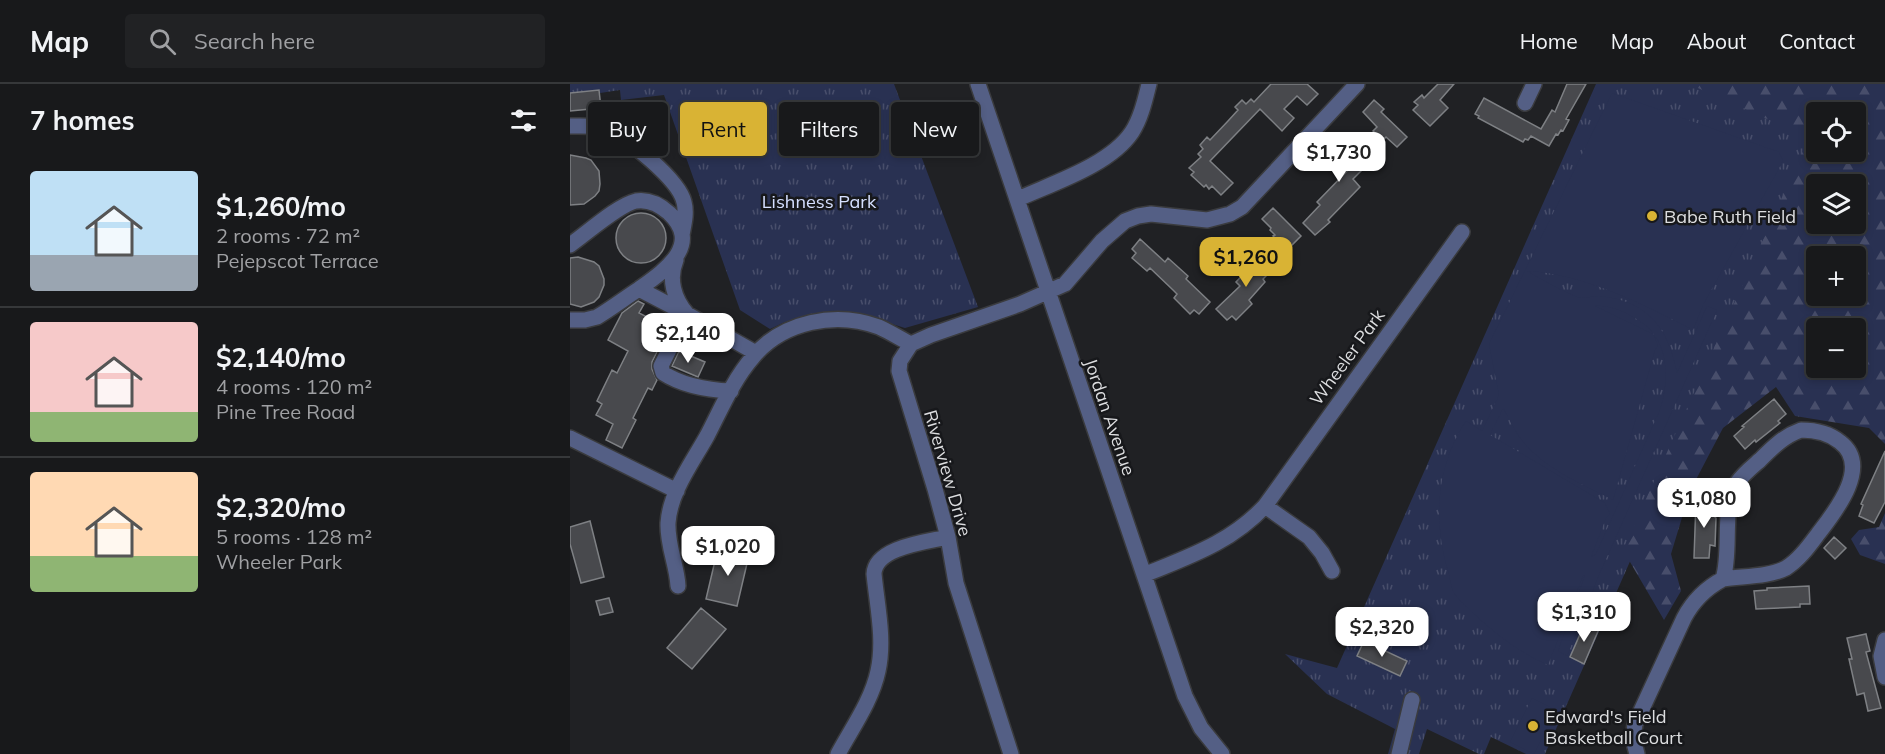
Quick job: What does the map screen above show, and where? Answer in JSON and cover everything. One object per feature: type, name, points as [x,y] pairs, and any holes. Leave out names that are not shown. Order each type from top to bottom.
[{"type":"street","name":"Jordan Avenue","points":[[978,84],[1185,696],[1201,728],[1222,754]]},
{"type":"street","points":[[1018,199],[1088,167],[1122,143],[1132,132],[1138,119],[1149,84]]},
{"type":"street","points":[[1525,103],[1534,84]]},
{"type":"street","points":[[678,586],[671,556],[668,523],[673,498],[731,391],[756,353],[776,336],[801,325],[836,320],[869,324],[911,344],[1048,293],[1065,284],[1102,241],[1125,221],[1151,214],[1207,220],[1230,214],[1242,207],[1350,86]]},
{"type":"street","points":[[570,126],[590,125],[606,129],[622,137],[671,180],[680,191],[686,218],[671,282],[682,309],[687,314]]},
{"type":"street","points":[[572,239],[636,201],[648,201],[660,205],[677,223],[682,235]]},
{"type":"street","name":"Wheeler Park","points":[[1144,575],[1223,540],[1248,524],[1265,506],[1462,232]]},
{"type":"street","points":[[571,323],[597,317],[665,271],[678,255]]},
{"type":"street","points":[[639,289],[756,353]]},
{"type":"street","points":[[687,314],[661,366],[663,373],[687,384],[712,390],[731,391]]},
{"type":"street","name":"Riverview Drive","points":[[911,344],[900,362],[899,371],[936,489],[956,583],[1011,754]]},
{"type":"street","points":[[1637,754],[1633,739],[1635,724],[1691,604],[1723,579],[1776,572],[1788,567],[1808,546],[1838,507],[1849,486],[1852,461],[1849,451],[1834,437],[1813,430],[1801,430],[1789,435],[1737,483],[1731,496],[1729,509],[1727,564],[1723,579]]},
{"type":"street","points":[[570,438],[677,491]]},
{"type":"street","points":[[1265,506],[1309,537],[1322,553],[1332,571]]},
{"type":"street","points":[[838,754],[874,687],[878,673],[881,645],[875,565],[881,558],[893,551],[948,537]]},
{"type":"street","points":[[1885,640],[1881,656],[1885,677]]},
{"type":"street","points":[[1399,754],[1412,700]]},
{"type":"green space","name":"Lishness Park","points":[[570,84],[894,84],[901,102],[891,102],[891,156],[921,156],[978,307],[905,328],[866,316],[799,319],[770,329],[740,310],[686,156],[767,156],[767,102],[680,102],[680,140],[664,95],[621,100],[620,90],[570,93]]},
{"type":"green space","points":[[1596,84],[1714,84],[1806,135],[1806,162],[1545,754],[1526,754],[1491,737],[1484,754],[1479,754],[1427,729],[1419,754],[1388,754],[1395,729],[1327,694],[1285,654],[1337,668]]},
{"type":"green space","points":[[1689,84],[1885,84],[1885,444],[1869,428],[1795,416],[1776,387],[1723,428],[1690,491],[1671,554],[1681,591],[1664,620],[1623,550],[1806,144],[1774,122]]},
{"type":"green space","points":[[1612,93],[1779,152],[1783,161],[1704,303],[1693,330],[1654,310],[1591,284],[1548,273],[1527,271],[1577,297],[1599,296],[1616,299],[1643,310],[1653,319],[1668,342],[1677,373],[1707,306],[1717,310],[1599,575],[1567,656],[1558,651],[1585,575],[1548,665],[1505,640],[1458,599],[1452,588],[1443,552],[1439,513],[1443,475],[1448,456],[1466,421],[1482,431],[1499,395],[1489,344]],"holes":[[[1595,306],[1626,313],[1650,329],[1658,340],[1662,350],[1666,371],[1659,412],[1596,554],[1591,557],[1606,518],[1610,514],[1605,503],[1490,435],[1503,408],[1519,436],[1534,454],[1566,476],[1613,500],[1658,345],[1653,334]]]},
{"type":"green space","points":[[1885,513],[1885,564],[1860,555],[1851,539],[1859,530],[1879,527]]},
{"type":"green space","name":"Edward's Field Basketball Court","points":[[1532,698],[1556,710],[1534,754],[1510,742]]},
{"type":"building","points":[[1271,84],[1307,84],[1318,94],[1307,105],[1297,96],[1284,109],[1294,118],[1282,131],[1260,109],[1210,161],[1233,183],[1221,195],[1212,186],[1209,189],[1206,185],[1204,187],[1191,175],[1194,172],[1189,168],[1201,157],[1198,154],[1203,149],[1200,145],[1207,137],[1210,140],[1228,121],[1238,110],[1235,107],[1242,100],[1246,104],[1251,99],[1254,102]]},
{"type":"building","points":[[1438,84],[1454,84],[1440,100],[1448,108],[1430,126],[1413,110],[1418,105],[1414,102],[1422,95],[1424,98]]},
{"type":"building","points":[[1567,84],[1586,84],[1566,119],[1569,120],[1563,131],[1556,134],[1549,146],[1531,136],[1523,142],[1478,118],[1479,116],[1475,114],[1484,98],[1541,129],[1552,110],[1555,112]]},
{"type":"building","points":[[599,90],[600,102],[588,102],[588,109],[570,111],[570,93]]},
{"type":"building","points":[[1374,100],[1384,109],[1381,112],[1407,137],[1397,147],[1386,137],[1383,140],[1373,131],[1377,127],[1363,112]]},
{"type":"building","points":[[1341,133],[1351,143],[1353,141],[1357,146],[1359,144],[1372,160],[1353,179],[1360,187],[1328,220],[1330,222],[1315,235],[1303,223],[1320,205],[1317,202],[1350,168],[1328,146]]},
{"type":"building","points":[[570,155],[591,160],[599,171],[599,191],[584,204],[570,205]]},
{"type":"building","points":[[1273,208],[1301,236],[1289,248],[1286,244],[1283,246],[1273,236],[1275,235],[1270,230],[1271,228],[1262,219]]},
{"type":"building","points":[[641,213],[659,220],[666,238],[659,256],[641,263],[623,256],[616,238],[623,220]]},
{"type":"building","points":[[1140,239],[1165,262],[1168,258],[1188,276],[1186,279],[1210,302],[1199,314],[1194,310],[1190,314],[1174,298],[1177,294],[1173,290],[1150,268],[1147,271],[1132,258],[1136,253],[1132,249]]},
{"type":"building","points":[[1261,251],[1274,264],[1265,273],[1267,275],[1263,279],[1265,282],[1249,300],[1252,304],[1236,320],[1232,316],[1227,320],[1216,309],[1240,286],[1236,282],[1253,264],[1251,262]]},
{"type":"building","points":[[578,257],[599,266],[604,279],[599,297],[594,302],[581,307],[570,304],[570,258]]},
{"type":"building","points":[[638,301],[644,304],[639,313],[669,328],[652,362],[652,369],[657,380],[652,390],[648,388],[633,418],[636,420],[622,448],[606,440],[613,424],[596,415],[602,404],[597,401],[612,370],[617,373],[628,351],[608,340],[622,313]]},
{"type":"building","points":[[679,351],[705,362],[698,377],[672,366]]},
{"type":"building","points":[[1774,399],[1786,414],[1778,421],[1780,423],[1745,449],[1734,436],[1744,427],[1742,426]]},
{"type":"building","points":[[1885,451],[1885,502],[1874,523],[1859,516],[1863,505],[1861,504]]},
{"type":"building","points":[[1696,501],[1713,502],[1712,515],[1716,518],[1715,546],[1710,545],[1709,558],[1694,558]]},
{"type":"building","points":[[590,521],[604,577],[581,583],[570,544],[570,527]]},
{"type":"building","points":[[1834,537],[1846,548],[1835,559],[1824,548]]},
{"type":"building","points":[[718,548],[749,555],[737,606],[706,599]]},
{"type":"building","points":[[1809,586],[1810,604],[1800,604],[1800,607],[1756,609],[1754,591],[1767,590],[1767,588]]},
{"type":"building","points":[[609,598],[613,612],[600,615],[596,601]]},
{"type":"building","points":[[701,608],[726,629],[692,669],[667,648]]},
{"type":"building","points":[[1585,623],[1599,629],[1584,664],[1570,657]]},
{"type":"building","points":[[1866,634],[1870,651],[1866,652],[1881,708],[1868,711],[1864,693],[1857,695],[1847,638]]},
{"type":"building","points":[[1364,641],[1407,661],[1400,676],[1357,656]]},
{"type":"place","name":"Babe Ruth Field","points":[[1652,216]]},
{"type":"place","name":"Edward's Field Basketball Court","points":[[1533,726]]}]
